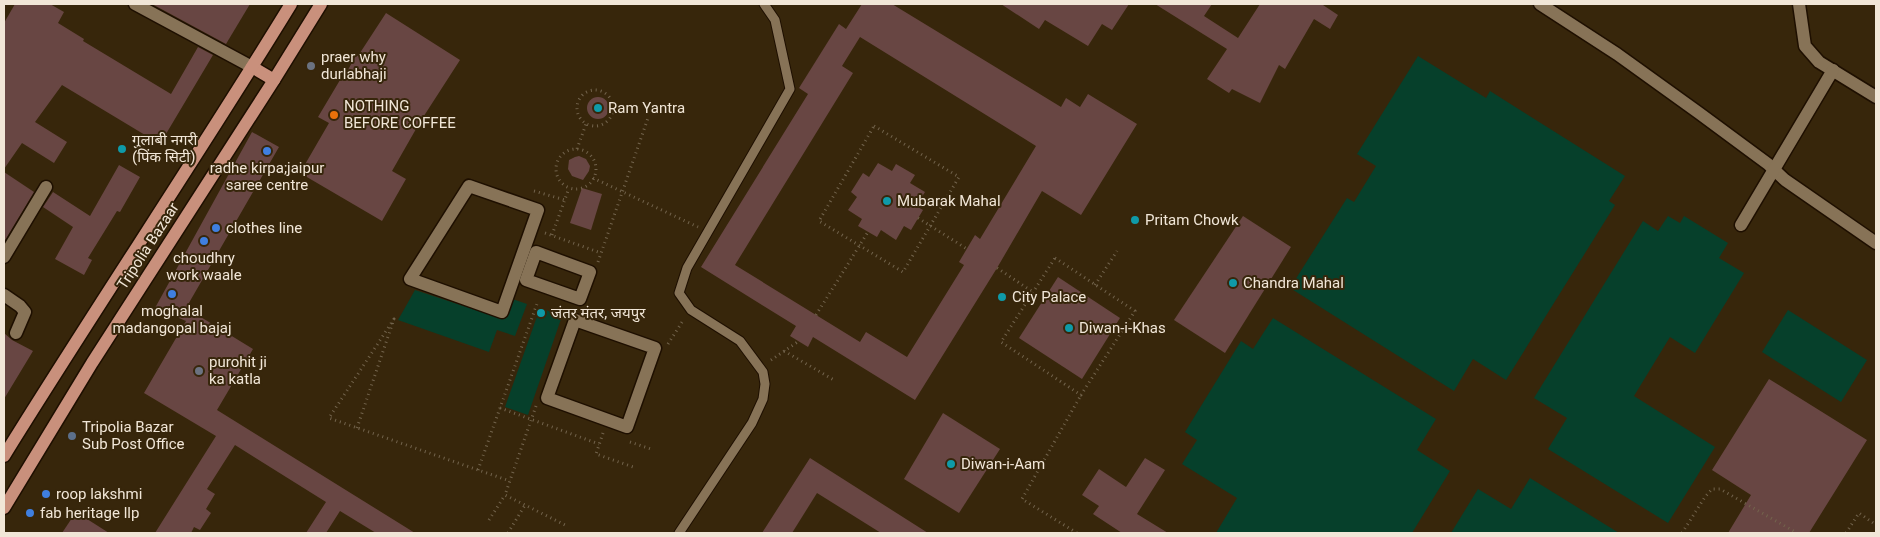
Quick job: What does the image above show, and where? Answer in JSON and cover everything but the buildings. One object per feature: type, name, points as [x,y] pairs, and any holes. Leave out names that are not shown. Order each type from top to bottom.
[{"type":"main road","name":"Tripolia Bazaar","points":[[4,456],[291,4]]},
{"type":"main road","name":"Tripolia Bazaar","points":[[4,508],[92,363],[321,4]]},
{"type":"main road","points":[[252,67],[274,80]]},
{"type":"street","points":[[135,4],[252,67]]},
{"type":"street","points":[[1540,4],[1617,54],[1699,112],[1785,180],[1876,243]]},
{"type":"street","points":[[1799,4],[1805,46],[1819,62],[1876,97]]},
{"type":"street","points":[[1741,225],[1833,70]]},
{"type":"street","points":[[468,186],[538,210],[509,291],[502,312],[410,280],[468,186]]},
{"type":"street","points":[[4,257],[46,187]]},
{"type":"street","points":[[536,252],[593,271],[580,299],[526,280],[536,252]]},
{"type":"street","points":[[4,295],[20,306],[25,312],[16,333]]},
{"type":"street","points":[[575,320],[655,348],[627,426],[547,398],[575,320]]},
{"type":"lane","points":[[679,533],[752,423],[763,399],[765,384],[763,372],[740,342],[691,310],[679,294],[687,268],[790,89],[775,20],[764,4]]},
{"type":"path","points":[[592,90],[604,92],[612,102],[613,108],[610,118],[601,125],[586,124],[577,112],[579,100],[582,95],[592,90]]},
{"type":"path","points":[[593,271],[623,192],[648,118]]},
{"type":"path","points":[[577,149],[586,124]]},
{"type":"path","points":[[874,126],[959,177],[930,225],[904,272],[819,221],[874,126]]},
{"type":"path","points":[[577,149],[585,151],[594,162],[593,178],[586,186],[569,188],[561,183],[557,177],[557,164],[564,153],[577,149]]},
{"type":"path","points":[[593,178],[708,231]]},
{"type":"path","points":[[552,235],[569,188]]},
{"type":"path","points":[[918,218],[967,249]]},
{"type":"path","points":[[532,228],[601,252]]},
{"type":"path","points":[[816,315],[868,232]]},
{"type":"path","points":[[1095,285],[1117,251]]},
{"type":"path","points":[[1077,533],[1022,499],[1081,395],[1135,311],[1055,258],[1001,342],[1081,395]]},
{"type":"path","points":[[997,268],[1032,292]]},
{"type":"path","points":[[509,291],[546,304]]},
{"type":"path","points":[[478,470],[538,301]]},
{"type":"path","points":[[357,428],[394,319],[329,418],[357,428],[510,481]]},
{"type":"path","points":[[760,368],[799,341]]},
{"type":"path","points":[[784,351],[834,380]]},
{"type":"path","points":[[489,520],[505,495],[538,402]]},
{"type":"path","points":[[500,408],[599,444]]},
{"type":"path","points":[[611,435],[604,432],[596,454],[636,468]]},
{"type":"path","points":[[625,440],[651,449]]},
{"type":"path","points":[[1682,533],[1705,496],[1712,489],[1720,489],[1797,533]]},
{"type":"path","points":[[505,495],[565,525]]},
{"type":"path","points":[[508,533],[526,505]]},
{"type":"path","points":[[1846,533],[1859,513],[1876,525]]},
{"type":"green space","points":[[1418,56],[1486,98],[1490,91],[1625,176],[1609,201],[1615,205],[1506,380],[1473,359],[1454,391],[1290,288],[1347,198],[1354,202],[1376,166],[1357,154]]},
{"type":"green space","points":[[1668,216],[1680,223],[1684,216],[1728,243],[1719,258],[1744,273],[1695,353],[1670,337],[1634,396],[1715,447],[1668,523],[1548,449],[1567,418],[1534,398],[1643,221],[1658,231]]},
{"type":"green space","points":[[415,290],[497,317],[504,296],[527,304],[515,336],[497,330],[489,352],[398,320]]},
{"type":"green space","points":[[540,308],[562,316],[528,415],[505,407]]},
{"type":"green space","points":[[1788,310],[1867,360],[1841,402],[1762,352]]},
{"type":"green space","points":[[1273,318],[1436,419],[1417,450],[1450,471],[1412,533],[1216,533],[1237,498],[1182,464],[1197,440],[1185,432],[1241,341],[1253,349]]},
{"type":"green space","points":[[1530,478],[1619,533],[1451,533],[1478,489],[1511,509]]},
{"type":"place","name":"praer why durlabhaji","points":[[311,66]]},
{"type":"place","name":"Ram Yantra","points":[[598,108]]},
{"type":"place","name":"NOTHING BEFORE COFFEE","points":[[334,115]]},
{"type":"place","name":"गुलाबी नगरी (पिंक सिटी)","points":[[122,149]]},
{"type":"place","name":"radhe kirpa;jaipur saree centre","points":[[267,151]]},
{"type":"place","name":"Mubarak Mahal","points":[[887,201]]},
{"type":"place","name":"Pritam Chowk","points":[[1135,220]]},
{"type":"place","name":"clothes line","points":[[216,228]]},
{"type":"place","name":"choudhry work waale","points":[[204,241]]},
{"type":"place","name":"Chandra Mahal","points":[[1233,283]]},
{"type":"place","name":"moghalal madangopal bajaj","points":[[172,294]]},
{"type":"place","name":"City Palace","points":[[1002,297]]},
{"type":"place","name":"जंतर मंतर, जयपुर","points":[[541,313]]},
{"type":"place","name":"Diwan-i-Khas","points":[[1069,328]]},
{"type":"place","name":"purohit ji ka katla","points":[[199,371]]},
{"type":"place","name":"Tripolia Bazar Sub Post Office","points":[[72,436]]},
{"type":"place","name":"Diwan-i-Aam","points":[[951,464]]},
{"type":"place","name":"roop lakshmi","points":[[46,494]]},
{"type":"place","name":"fab heritage llp","points":[[30,513]]}]
